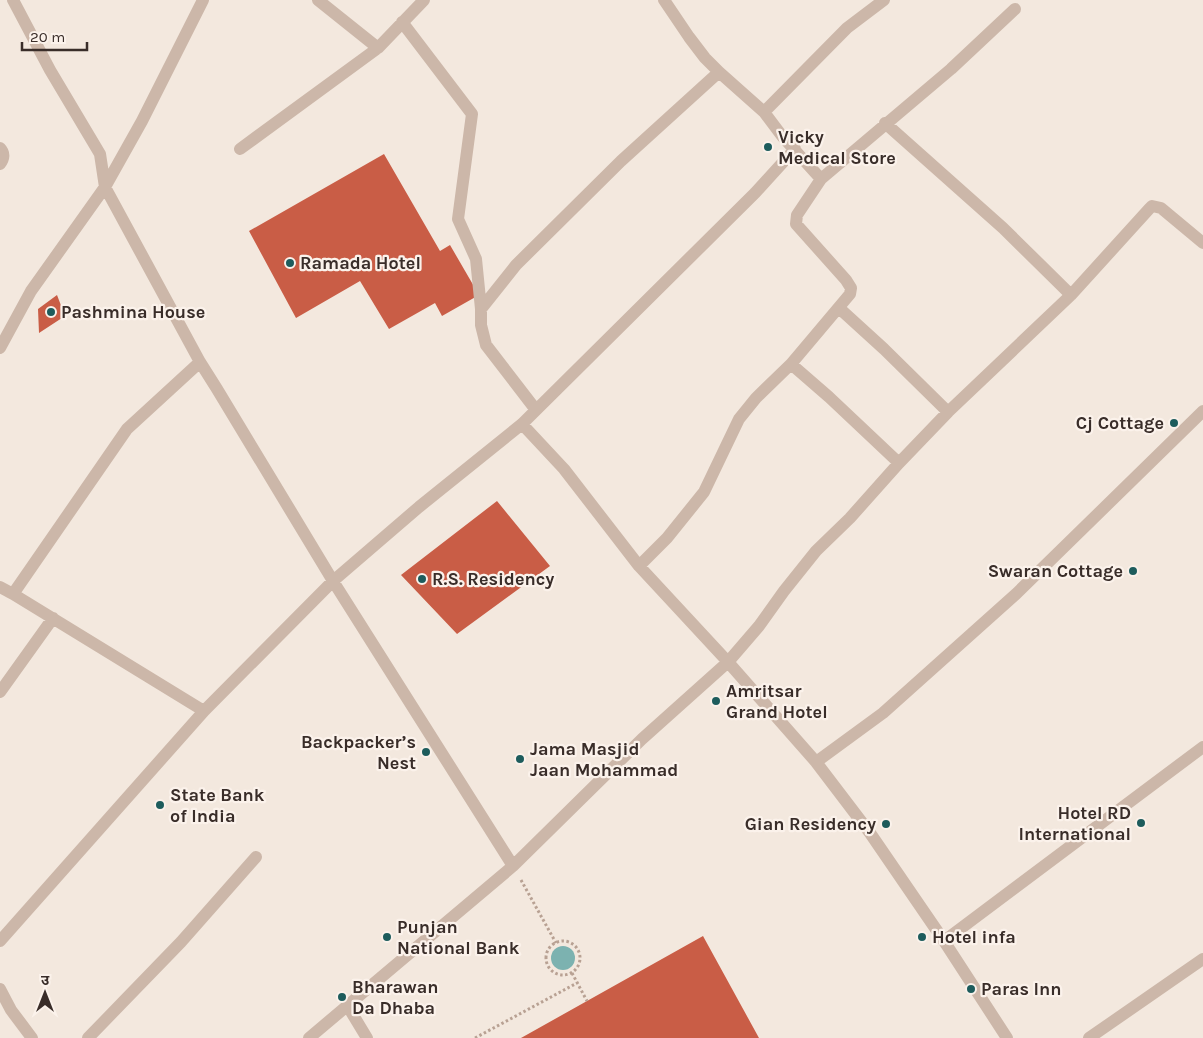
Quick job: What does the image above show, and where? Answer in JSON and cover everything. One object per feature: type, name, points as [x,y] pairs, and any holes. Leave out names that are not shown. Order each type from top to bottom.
[{"type":"street","points":[[13,0],[50,70],[100,154],[105,187],[200,362],[333,581],[513,866]]},
{"type":"street","points":[[0,348],[31,291],[105,187],[142,120],[203,0]]},
{"type":"street","points":[[318,0],[378,48]]},
{"type":"street","points":[[240,149],[378,48],[424,0]]},
{"type":"street","points":[[664,0],[689,37],[719,72],[764,112],[782,136],[796,149],[821,179]]},
{"type":"street","points":[[764,112],[847,28],[884,0]]},
{"type":"street","points":[[639,566],[667,538],[704,492],[739,419],[756,398],[791,364],[850,294],[849,284],[796,224],[797,215],[821,179],[951,69],[1014,9]]},
{"type":"street","points":[[402,22],[472,114],[458,219],[476,259],[481,326],[486,345],[536,410]]},
{"type":"street","points":[[481,309],[523,258],[621,162],[719,72]]},
{"type":"street","points":[[885,123],[1004,228],[1070,295]]},
{"type":"street","points":[[0,148],[3,158],[0,164]]},
{"type":"street","points":[[0,941],[204,711],[333,581],[419,507],[522,424],[756,193],[796,149]]},
{"type":"street","points":[[309,1038],[513,866],[642,739],[728,662],[816,551],[850,518],[898,463],[948,412],[1070,295],[1144,213],[1152,206],[1161,208],[1203,243]]},
{"type":"street","points":[[839,308],[948,412]]},
{"type":"street","points":[[14,594],[127,429],[200,362]]},
{"type":"street","points":[[791,364],[850,416],[898,463]]},
{"type":"street","points":[[816,762],[883,713],[1016,594],[1203,411]]},
{"type":"street","points":[[522,424],[564,469],[639,566],[728,662],[816,762],[870,833],[944,941],[1007,1038]]},
{"type":"street","points":[[0,587],[204,711]]},
{"type":"street","points":[[0,692],[53,618]]},
{"type":"street","points":[[944,941],[1203,747]]},
{"type":"street","points":[[88,1038],[181,942],[256,856]]},
{"type":"street","points":[[1089,1038],[1203,958]]},
{"type":"street","points":[[0,989],[11,1010],[32,1038]]},
{"type":"street","points":[[347,1005],[367,1038]]},
{"type":"path","points":[[513,866],[556,943]]},
{"type":"path","points":[[568,941],[580,953],[580,962],[572,973],[559,975],[552,972],[548,966],[545,959],[547,951],[556,943],[568,941]]},
{"type":"path","points":[[572,973],[587,1001]]},
{"type":"path","points":[[475,1038],[577,983]]},
{"type":"water","points":[[563,946],[571,950],[575,958],[571,966],[563,970],[555,966],[551,958],[555,950]]},
{"type":"building","points":[[384,154],[440,251],[450,245],[479,295],[442,316],[435,303],[389,329],[360,281],[296,318],[249,231]]},
{"type":"building","name":"Pashmina House","points":[[57,295],[65,316],[39,333],[38,309]]},
{"type":"building","points":[[497,501],[550,566],[457,634],[401,575]]},
{"type":"building","points":[[703,936],[759,1038],[521,1038],[587,1001]]},
{"type":"place","name":"Vicky Medical Store","points":[[768,147]]},
{"type":"place","name":"Ramada Hotel","points":[[290,263]]},
{"type":"place","name":"Pashmina House","points":[[51,312]]},
{"type":"place","name":"Cj Cottage","points":[[1174,423]]},
{"type":"place","name":"Swaran Cottage","points":[[1133,571]]},
{"type":"place","name":"R.S. Residency","points":[[422,579]]},
{"type":"place","name":"Amritsar Grand Hotel","points":[[716,701]]},
{"type":"place","name":"Backpacker’s Nest","points":[[426,752]]},
{"type":"place","name":"Jama Masjid Jaan Mohammad","points":[[520,759]]},
{"type":"place","name":"State Bank of India","points":[[160,805]]},
{"type":"place","name":"Hotel RD International","points":[[1141,823]]},
{"type":"place","name":"Gian Residency","points":[[886,824]]},
{"type":"place","name":"Punjan National Bank","points":[[387,937]]},
{"type":"place","name":"Hotel infa","points":[[922,937]]},
{"type":"place","name":"Paras Inn","points":[[971,989]]},
{"type":"place","name":"Bharawan Da Dhaba","points":[[342,997]]}]
